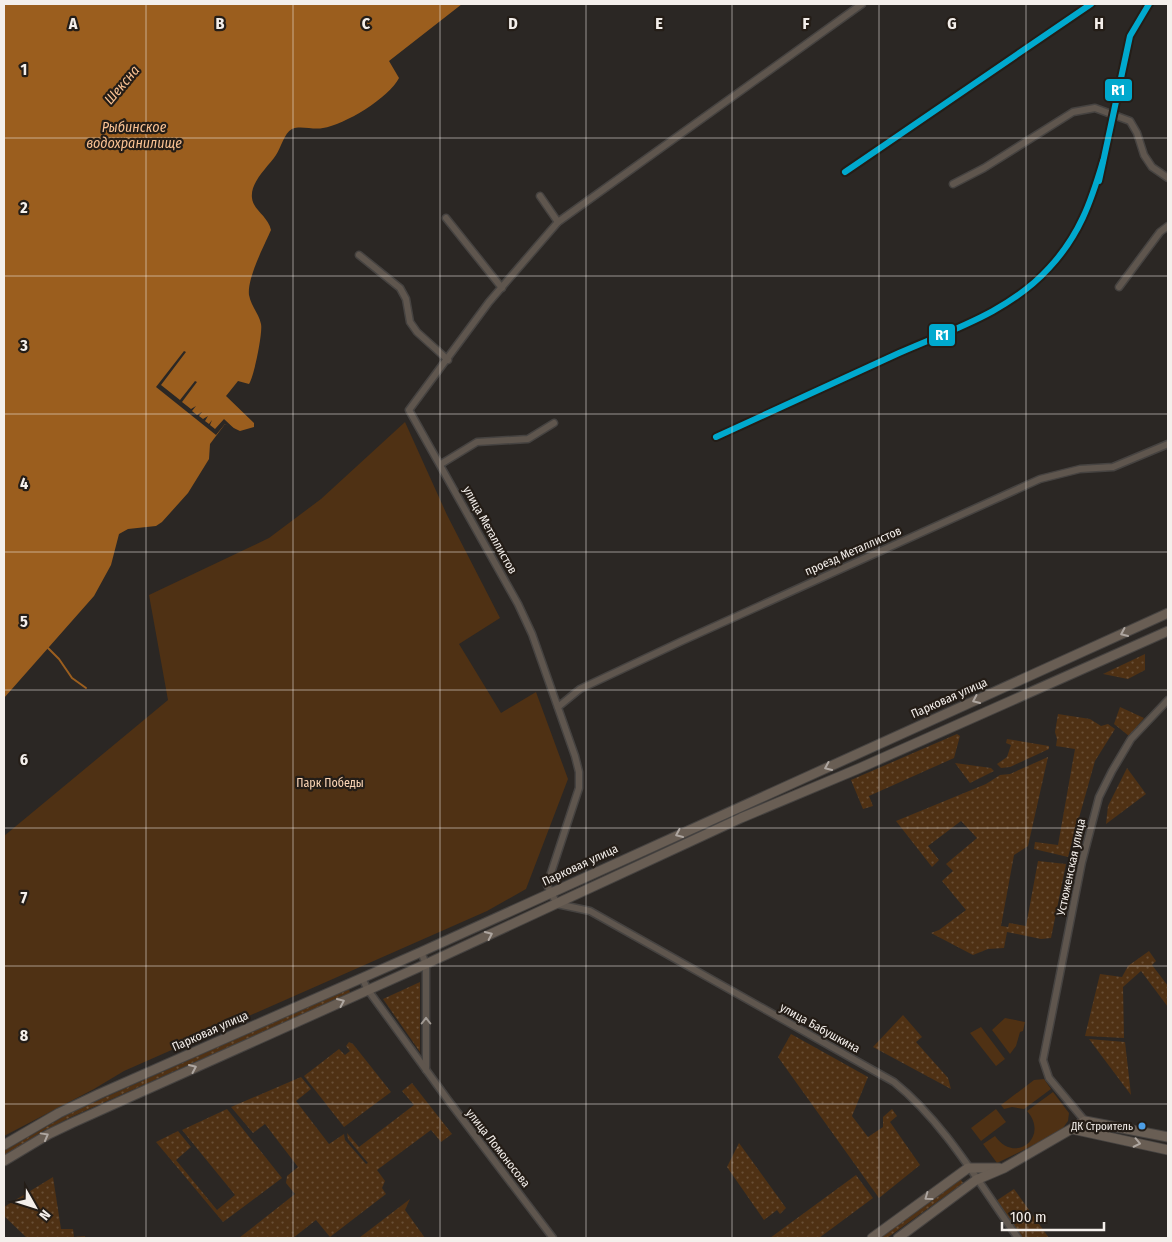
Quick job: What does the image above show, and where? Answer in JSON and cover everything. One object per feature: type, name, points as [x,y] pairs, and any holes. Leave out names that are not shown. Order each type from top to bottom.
[{"type":"main road","name":"Парковая улица","points":[[4,1145],[59,1113],[99,1094],[421,952],[1168,613]]},
{"type":"main road","name":"Парковая улица","points":[[4,1161],[49,1134],[426,964],[741,818],[860,768],[1168,631]]},
{"type":"main road","points":[[898,1238],[976,1180],[1004,1168],[1085,1121],[1168,1137]]},
{"type":"main road","points":[[1072,1129],[1168,1150]]},
{"type":"main road","points":[[872,1238],[968,1168],[1004,1168]]},
{"type":"street","name":"улица Металлистов","points":[[550,893],[547,885],[579,788],[579,772],[532,634],[518,604],[409,410],[502,288],[558,222],[862,4]]},
{"type":"street","points":[[953,184],[984,168],[1073,112],[1095,108],[1130,121],[1138,134],[1144,155],[1152,167],[1168,178]]},
{"type":"street","points":[[540,196],[558,222]]},
{"type":"street","points":[[446,218],[502,288]]},
{"type":"street","points":[[1119,287],[1160,232],[1168,226]]},
{"type":"street","points":[[359,255],[400,288],[406,298],[410,322],[417,332],[448,360]]},
{"type":"street","points":[[441,464],[477,442],[528,439],[554,423]]},
{"type":"street","name":"проезд Металлистов","points":[[558,707],[580,689],[1040,479],[1080,469],[1112,467],[1168,444]]},
{"type":"street","name":"Устюженская улица","points":[[1085,1121],[1049,1078],[1043,1060],[1082,862],[1099,797],[1112,771],[1131,739],[1168,700]]},
{"type":"street","points":[[550,893],[557,904]]},
{"type":"street","name":"улица Бабушкина","points":[[557,904],[590,911],[894,1082],[913,1098],[968,1168],[1018,1238]]},
{"type":"street","points":[[421,952],[426,964],[426,1070]]},
{"type":"street","name":"улица Ломоносова","points":[[362,978],[368,990],[426,1070],[553,1238]]},
{"type":"green space","name":"Парк Победы","points":[[405,422],[447,515],[500,618],[459,644],[501,713],[536,692],[568,779],[526,889],[487,911],[124,1071],[94,1089],[4,1136],[4,836],[168,700],[149,595],[269,538],[321,499]]},
{"type":"green space","points":[[1145,654],[1145,670],[1128,679],[1103,674]]},
{"type":"green space","points":[[1120,707],[1144,718],[1129,736],[1114,724]]},
{"type":"green space","points":[[1058,714],[1090,719],[1101,726],[1108,724],[1115,729],[1095,761],[1068,857],[1034,849],[1035,842],[1058,845],[1075,749],[1056,746],[1055,732]]},
{"type":"green space","points":[[957,734],[960,736],[954,758],[869,796],[873,806],[863,809],[851,780]]},
{"type":"green space","points":[[1007,739],[1049,746],[1049,749],[1010,767],[1001,768],[997,764],[1007,757],[1011,745],[1006,743]]},
{"type":"green space","points":[[1048,757],[1028,846],[1014,855],[1001,926],[1008,927],[1009,923],[1026,926],[1038,861],[1066,864],[1051,938],[1041,939],[1007,932],[1004,948],[988,949],[973,955],[931,933],[939,930],[966,910],[942,881],[953,871],[946,864],[977,838],[961,821],[928,846],[939,860],[932,867],[896,821],[986,784],[1000,775],[1010,774]]},
{"type":"green space","points":[[955,763],[991,768],[994,771],[970,783]]},
{"type":"green space","points":[[1127,768],[1146,794],[1106,824],[1108,806]]},
{"type":"green space","points":[[1149,951],[1156,961],[1152,965],[1168,986],[1168,1007],[1141,971],[1123,987],[1124,1038],[1085,1036],[1100,974],[1122,977],[1128,966]]},
{"type":"green space","points":[[420,982],[420,1052],[383,999]]},
{"type":"green space","points":[[349,989],[350,993],[71,1117],[43,1131],[4,1156],[4,1151],[70,1113]]},
{"type":"green space","points":[[903,1015],[922,1037],[916,1042],[948,1078],[951,1089],[873,1047]]},
{"type":"green space","points":[[1005,1018],[1025,1022],[1016,1046],[1010,1054],[992,1030]]},
{"type":"green space","points":[[981,1027],[1005,1059],[996,1066],[970,1033]]},
{"type":"green space","points":[[791,1034],[868,1077],[852,1116],[868,1137],[883,1127],[883,1117],[892,1109],[897,1116],[890,1122],[920,1165],[879,1198],[778,1057]]},
{"type":"green space","points":[[1089,1039],[1125,1042],[1131,1095]]},
{"type":"green space","points":[[349,1042],[353,1044],[391,1092],[344,1127],[304,1076],[339,1049],[345,1055],[350,1051],[346,1046]]},
{"type":"green space","points":[[301,1077],[311,1089],[296,1101],[329,1144],[344,1134],[345,1140],[366,1164],[368,1163],[348,1139],[347,1133],[359,1147],[414,1105],[402,1091],[412,1083],[452,1134],[441,1142],[431,1130],[377,1170],[385,1181],[382,1188],[386,1194],[330,1237],[316,1220],[293,1238],[239,1238],[295,1194],[286,1183],[287,1176],[298,1167],[265,1124],[253,1133],[231,1107]]},
{"type":"green space","points":[[1044,1079],[1051,1089],[1024,1109],[1012,1107],[1004,1109],[1001,1105],[1034,1080]]},
{"type":"green space","points":[[1053,1092],[1069,1113],[1068,1121],[1060,1132],[997,1163],[983,1144],[995,1136],[1003,1144],[1012,1148],[1020,1148],[1027,1144],[1035,1130],[1033,1121],[1027,1111]]},
{"type":"green space","points":[[227,1109],[282,1178],[223,1222],[156,1142],[178,1131],[191,1147],[176,1160],[217,1210],[235,1195],[182,1130]]},
{"type":"green space","points":[[996,1109],[1006,1122],[981,1141],[971,1128]]},
{"type":"green space","points":[[739,1143],[786,1208],[780,1214],[777,1210],[764,1220],[727,1167]]},
{"type":"green space","points":[[856,1175],[873,1198],[819,1238],[770,1238]]},
{"type":"green space","points":[[53,1177],[61,1229],[73,1229],[74,1237],[85,1236],[85,1238],[27,1238],[4,1216],[4,1207]]},
{"type":"green space","points":[[959,1177],[963,1183],[887,1238],[875,1238]]},
{"type":"green space","points":[[1014,1189],[1049,1238],[1018,1238],[993,1203]]},
{"type":"green space","points":[[410,1199],[405,1210],[425,1238],[359,1238]]},
{"type":"water","name":"Рыбинское водохранилище","points":[[4,4],[462,4],[389,61],[399,78],[394,86],[376,102],[354,116],[332,126],[295,128],[287,134],[276,155],[260,175],[252,192],[253,202],[267,221],[271,230],[257,262],[249,288],[250,299],[261,324],[256,364],[249,384],[238,381],[226,396],[254,423],[254,427],[240,431],[225,424],[210,444],[209,459],[188,493],[162,522],[156,526],[128,529],[119,534],[111,565],[94,596],[4,698]]},
{"type":"pier","points":[[184,351],[186,352],[161,385],[180,400],[195,381],[197,382],[182,402],[191,409],[196,406],[192,411],[197,415],[202,412],[199,416],[203,419],[208,416],[205,421],[209,424],[212,420],[210,425],[215,429],[224,419],[240,434],[225,424],[216,435],[156,387]]},
{"type":"waterway","points":[[48,648],[59,659],[72,678],[86,688]]},
{"type":"transit line","name":"R1","points":[[845,172],[1091,4]]},
{"type":"transit line","name":"R1","points":[[1099,181],[1130,36],[1149,4]]},
{"type":"transit line","name":"R1","points":[[716,437],[899,353],[959,328],[1016,297],[1049,268],[1068,244],[1089,204],[1103,161]]},
{"type":"place","name":"ДК Строитель","points":[[1142,1126]]},
{"type":"water label","name":"Шексна","points":[[122,85]]}]
